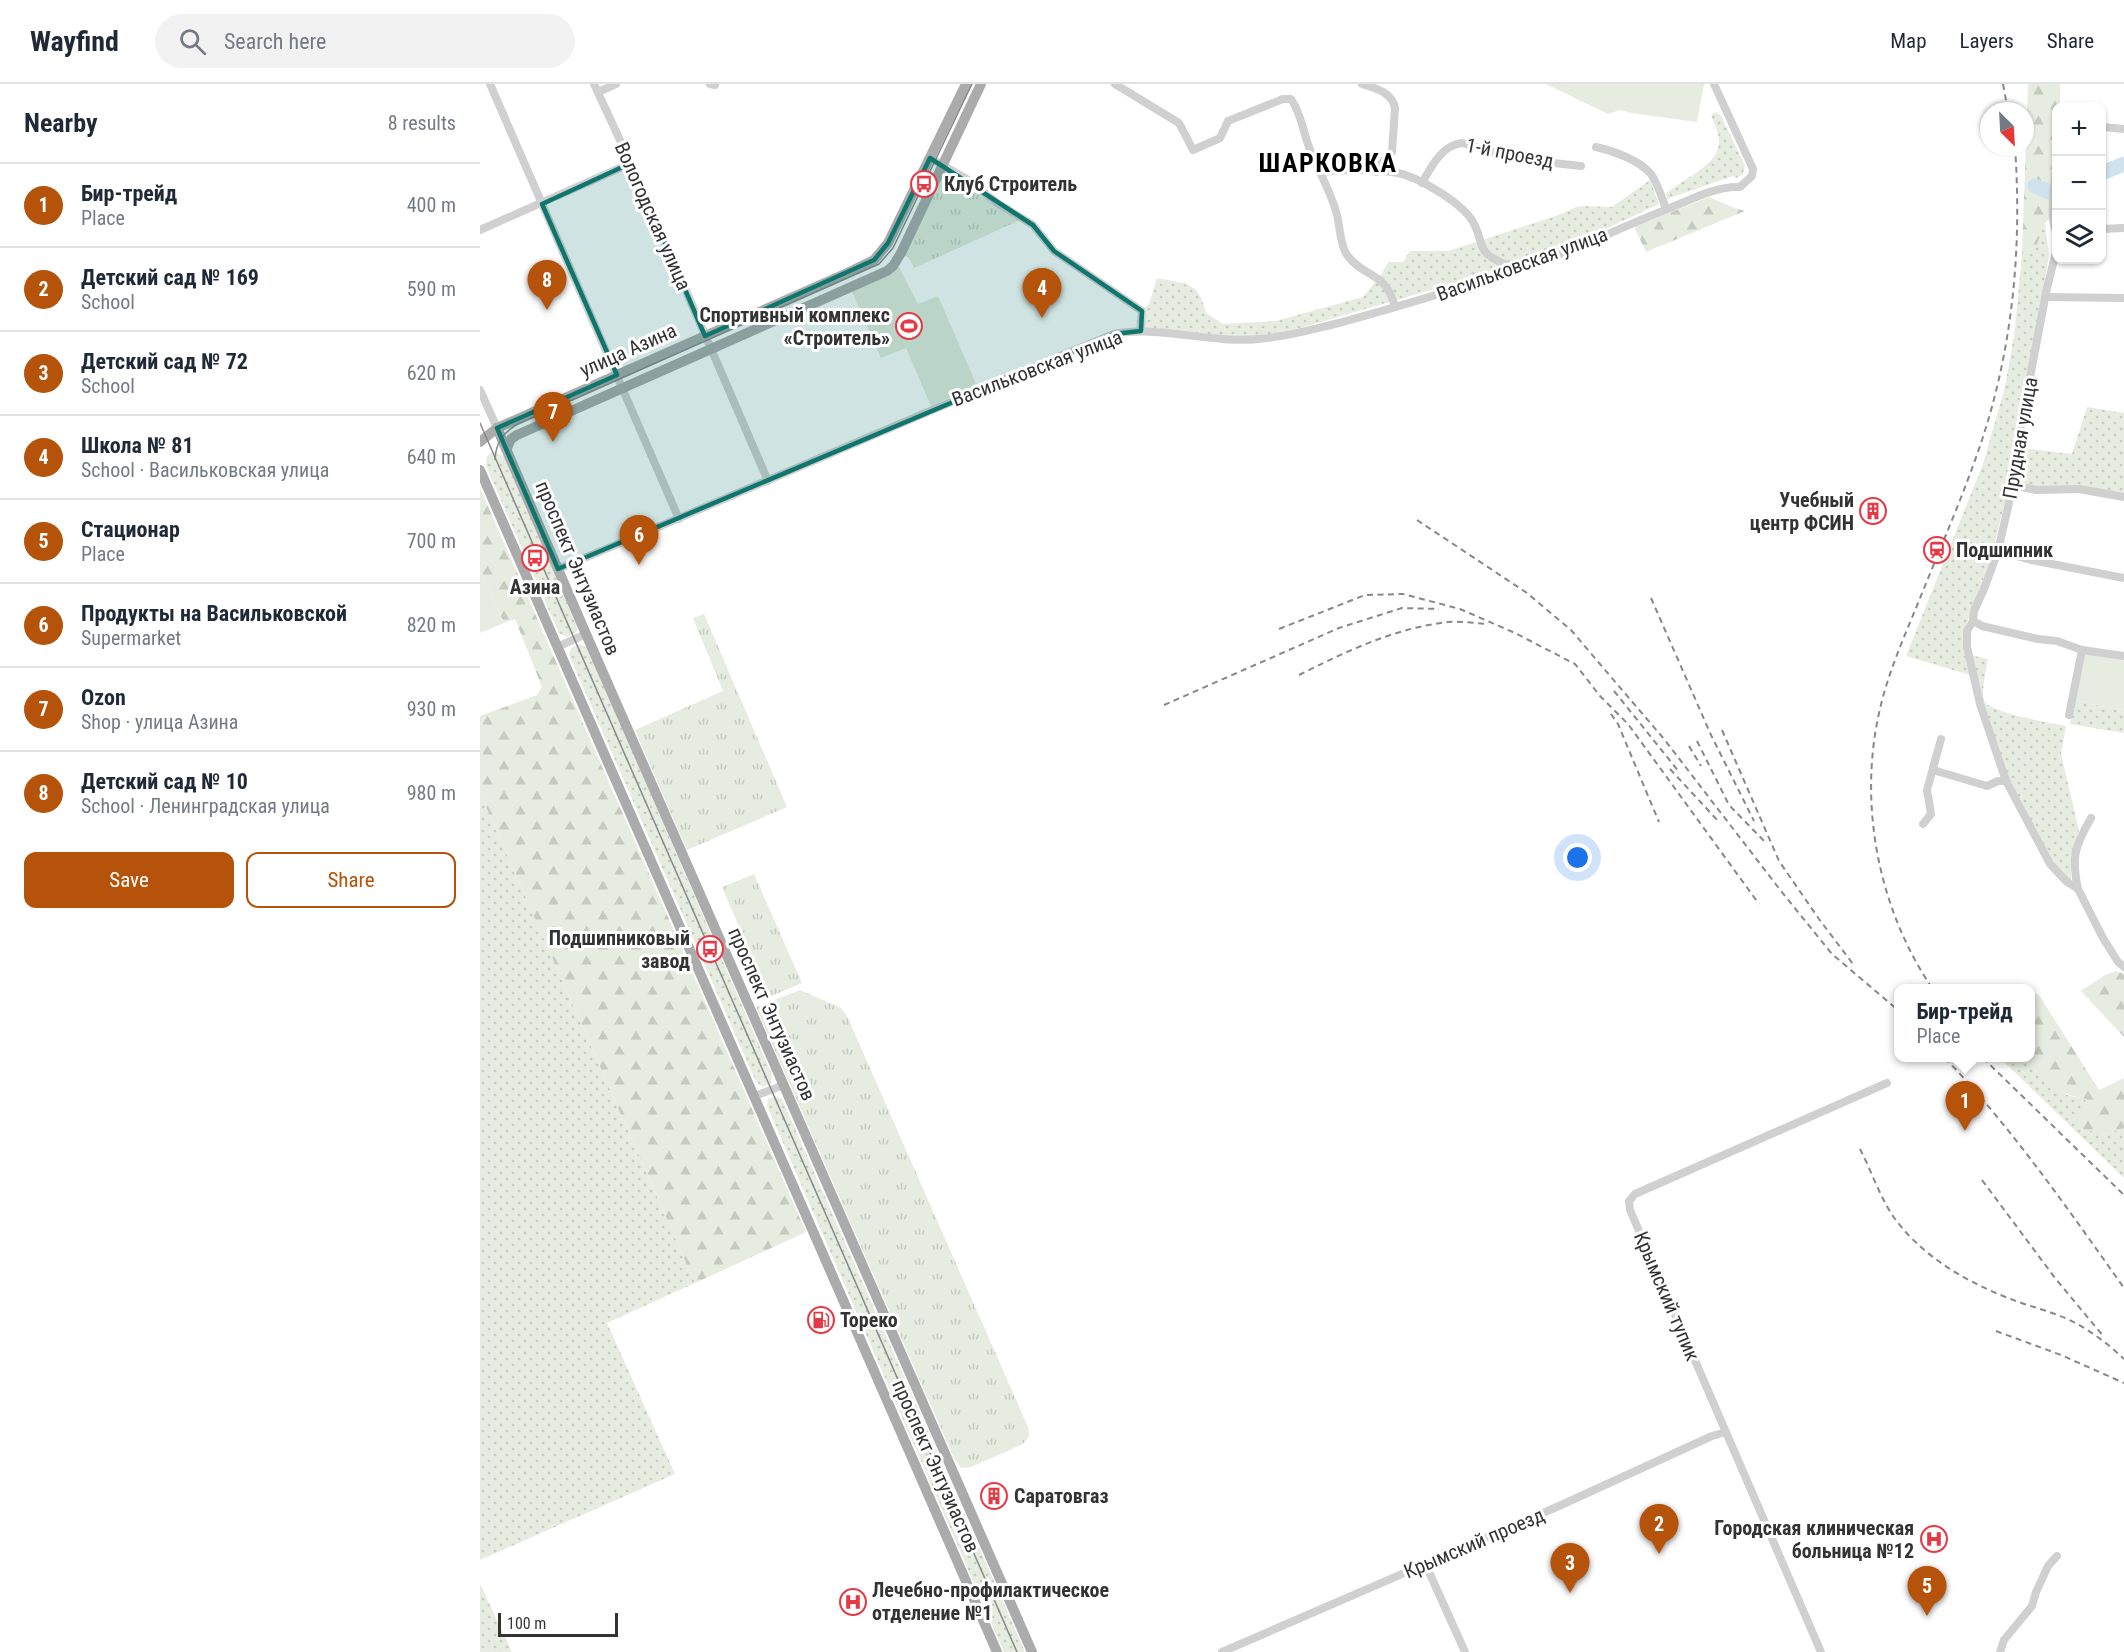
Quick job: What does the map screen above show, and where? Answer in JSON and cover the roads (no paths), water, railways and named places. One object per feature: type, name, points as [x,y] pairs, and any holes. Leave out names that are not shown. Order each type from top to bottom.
[{"type":"main road","name":"улица Азина","points":[[480,442],[497,428],[874,260],[888,243],[966,84]]},
{"type":"main road","name":"улица Азина","points":[[507,448],[511,439],[517,435],[878,275],[893,266],[981,84]]},
{"type":"main road","name":"проспект Энтузиастов","points":[[497,428],[1032,1652]]},
{"type":"main road","name":"проспект Энтузиастов","points":[[480,470],[997,1652]]},
{"type":"street","points":[[490,84],[679,519]]},
{"type":"street","points":[[596,88],[616,84]]},
{"type":"street","points":[[1115,84],[1179,123],[1193,150],[1220,138],[1228,122],[1283,99],[1291,99],[1337,213],[1346,254],[1358,265],[1383,281],[1395,307]]},
{"type":"street","points":[[1362,84],[1381,90],[1394,102],[1395,108],[1392,152],[1376,172]]},
{"type":"street","name":"Васильковская улица","points":[[558,569],[981,388],[1114,334],[1142,332],[1213,339],[1258,340],[1301,332],[1509,273],[1707,193],[1740,187],[1752,176],[1753,169],[1714,84]]},
{"type":"street","name":"Вологодская улица","points":[[596,88],[631,163],[768,481]]},
{"type":"street","points":[[2106,127],[2124,129]]},
{"type":"street","name":"1-й проезд","points":[[1422,183],[1440,155],[1453,144],[1462,143],[1518,159],[1581,166]]},
{"type":"street","points":[[1596,147],[1611,150],[1650,174],[1656,183],[1666,210]]},
{"type":"street","points":[[930,158],[972,182],[997,202],[1033,225],[1054,250],[1142,310],[1142,332]]},
{"type":"street","points":[[480,230],[631,163]]},
{"type":"street","points":[[1320,173],[1336,170],[1399,173],[1422,183],[1468,214],[1477,228],[1482,250],[1487,256],[1504,264],[1509,273]]},
{"type":"street","points":[[2106,229],[2124,228]]},
{"type":"street","name":"Прудная улица","points":[[2053,264],[2019,435],[2013,484],[1998,551],[1974,611],[1973,621],[1967,631],[1967,647],[1980,704],[2006,781],[2050,864],[2067,882],[2078,889]]},
{"type":"street","points":[[2046,297],[2124,298]]},
{"type":"street","name":"проспект Энтузиастов","points":[[480,390],[497,428]]},
{"type":"street","points":[[2013,484],[2036,490],[2079,489],[2124,497]]},
{"type":"street","points":[[1998,551],[2031,560],[2124,578]]},
{"type":"street","points":[[1973,621],[1982,626],[2057,641],[2082,650],[2124,656]]},
{"type":"street","points":[[557,647],[586,634]]},
{"type":"street","points":[[2069,715],[2082,650]]},
{"type":"street","points":[[1923,824],[1930,814],[1927,790],[1941,739]]},
{"type":"street","points":[[1933,770],[1987,786],[1998,781],[2006,781]]},
{"type":"street","points":[[2091,818],[2083,832],[2073,860],[2078,889],[2103,938],[2118,962],[2124,967]]},
{"type":"street","name":"Крымский тупик","points":[[1821,1652],[1630,1210],[1629,1201],[1635,1194],[1887,1083]]},
{"type":"street","points":[[755,1096],[784,1085]]},
{"type":"street","name":"Крымский проезд","points":[[1222,1652],[1559,1506],[1712,1436],[1726,1432]]},
{"type":"street","points":[[2000,1652],[2004,1640],[2032,1606],[2048,1566],[2057,1556]]},
{"type":"street","points":[[1425,1563],[1465,1652]]},
{"type":"waterway","points":[[2106,171],[2124,164]]},
{"type":"waterway","points":[[2035,186],[2052,193]]},
{"type":"tram line","points":[[495,459],[501,439],[516,425],[879,264],[893,248],[972,84]]},
{"type":"tram line","points":[[480,423],[1017,1652]]},
{"type":"railway","points":[[2003,84],[2006,102]]},
{"type":"railway","points":[[1930,984],[1913,956],[1897,921],[1885,885],[1876,848],[1871,772],[1875,734],[1890,675],[1974,464],[2001,370],[2008,334],[2016,259],[2015,156]]},
{"type":"railway","points":[[1417,520],[1527,593],[1571,630],[1664,739],[1832,954],[1894,1007]]},
{"type":"railway","points":[[1279,629],[1365,595],[1403,594],[1460,609],[1515,633],[1575,664],[1600,696],[1628,724],[1759,904]]},
{"type":"railway","points":[[1651,598],[1711,735],[1754,821]]},
{"type":"railway","points":[[1164,705],[1339,628],[1402,608],[1439,609]]},
{"type":"railway","points":[[1299,675],[1353,649],[1409,629],[1448,622],[1486,624]]},
{"type":"railway","points":[[1614,691],[1680,773]]},
{"type":"railway","points":[[1611,714],[1618,724],[1659,822]]},
{"type":"railway","points":[[1722,730],[1779,861],[1853,964]]},
{"type":"railway","points":[[1697,741],[1729,805],[1767,844]]},
{"type":"railway","points":[[1689,746],[1701,766]]},
{"type":"railway","points":[[1670,769],[1719,822]]},
{"type":"railway","points":[[1949,1062],[2016,1141],[2124,1288]]},
{"type":"railway","points":[[1987,1062],[2124,1195]]},
{"type":"railway","points":[[1860,1149],[1895,1219],[1934,1258],[1982,1287],[2074,1322],[2101,1339],[2124,1359]]},
{"type":"railway","points":[[1982,1180],[2055,1278],[2104,1337]]},
{"type":"railway","points":[[1996,1331],[2061,1355],[2124,1383]]},
{"type":"place","name":"Клуб Строитель","points":[[924,184]]},
{"type":"place","name":"Детский сад № 10","points":[[547,310]]},
{"type":"place","name":"Школа № 81","points":[[1042,318]]},
{"type":"place","name":"Спортивный комплекс «Строитель»","points":[[909,326]]},
{"type":"place","name":"Ozon","points":[[553,442]]},
{"type":"place","name":"Учебный центр ФСИН","points":[[1873,511]]},
{"type":"place","name":"Подшипник","points":[[1937,550]]},
{"type":"place","name":"Азина","points":[[535,558]]},
{"type":"place","name":"Продукты на Васильковской","points":[[639,565]]},
{"type":"place","name":"Подшипниковый завод","points":[[710,949]]},
{"type":"place","name":"Бир-трейд","points":[[1965,1131]]},
{"type":"place","name":"Тореко","points":[[821,1320]]},
{"type":"place","name":"Саратовгаз","points":[[994,1496]]},
{"type":"place","name":"Городская клиническая больница №12","points":[[1934,1539]]},
{"type":"place","name":"Детский сад № 169","points":[[1659,1554]]},
{"type":"place","name":"Детский сад № 72","points":[[1570,1593]]},
{"type":"place","name":"Лечебно-профилактическое отделение №1","points":[[853,1602]]},
{"type":"place","name":"Стационар","points":[[1927,1616]]},
{"type":"district","name":"ШАРКОВКА","points":[[1328,163]]}]
